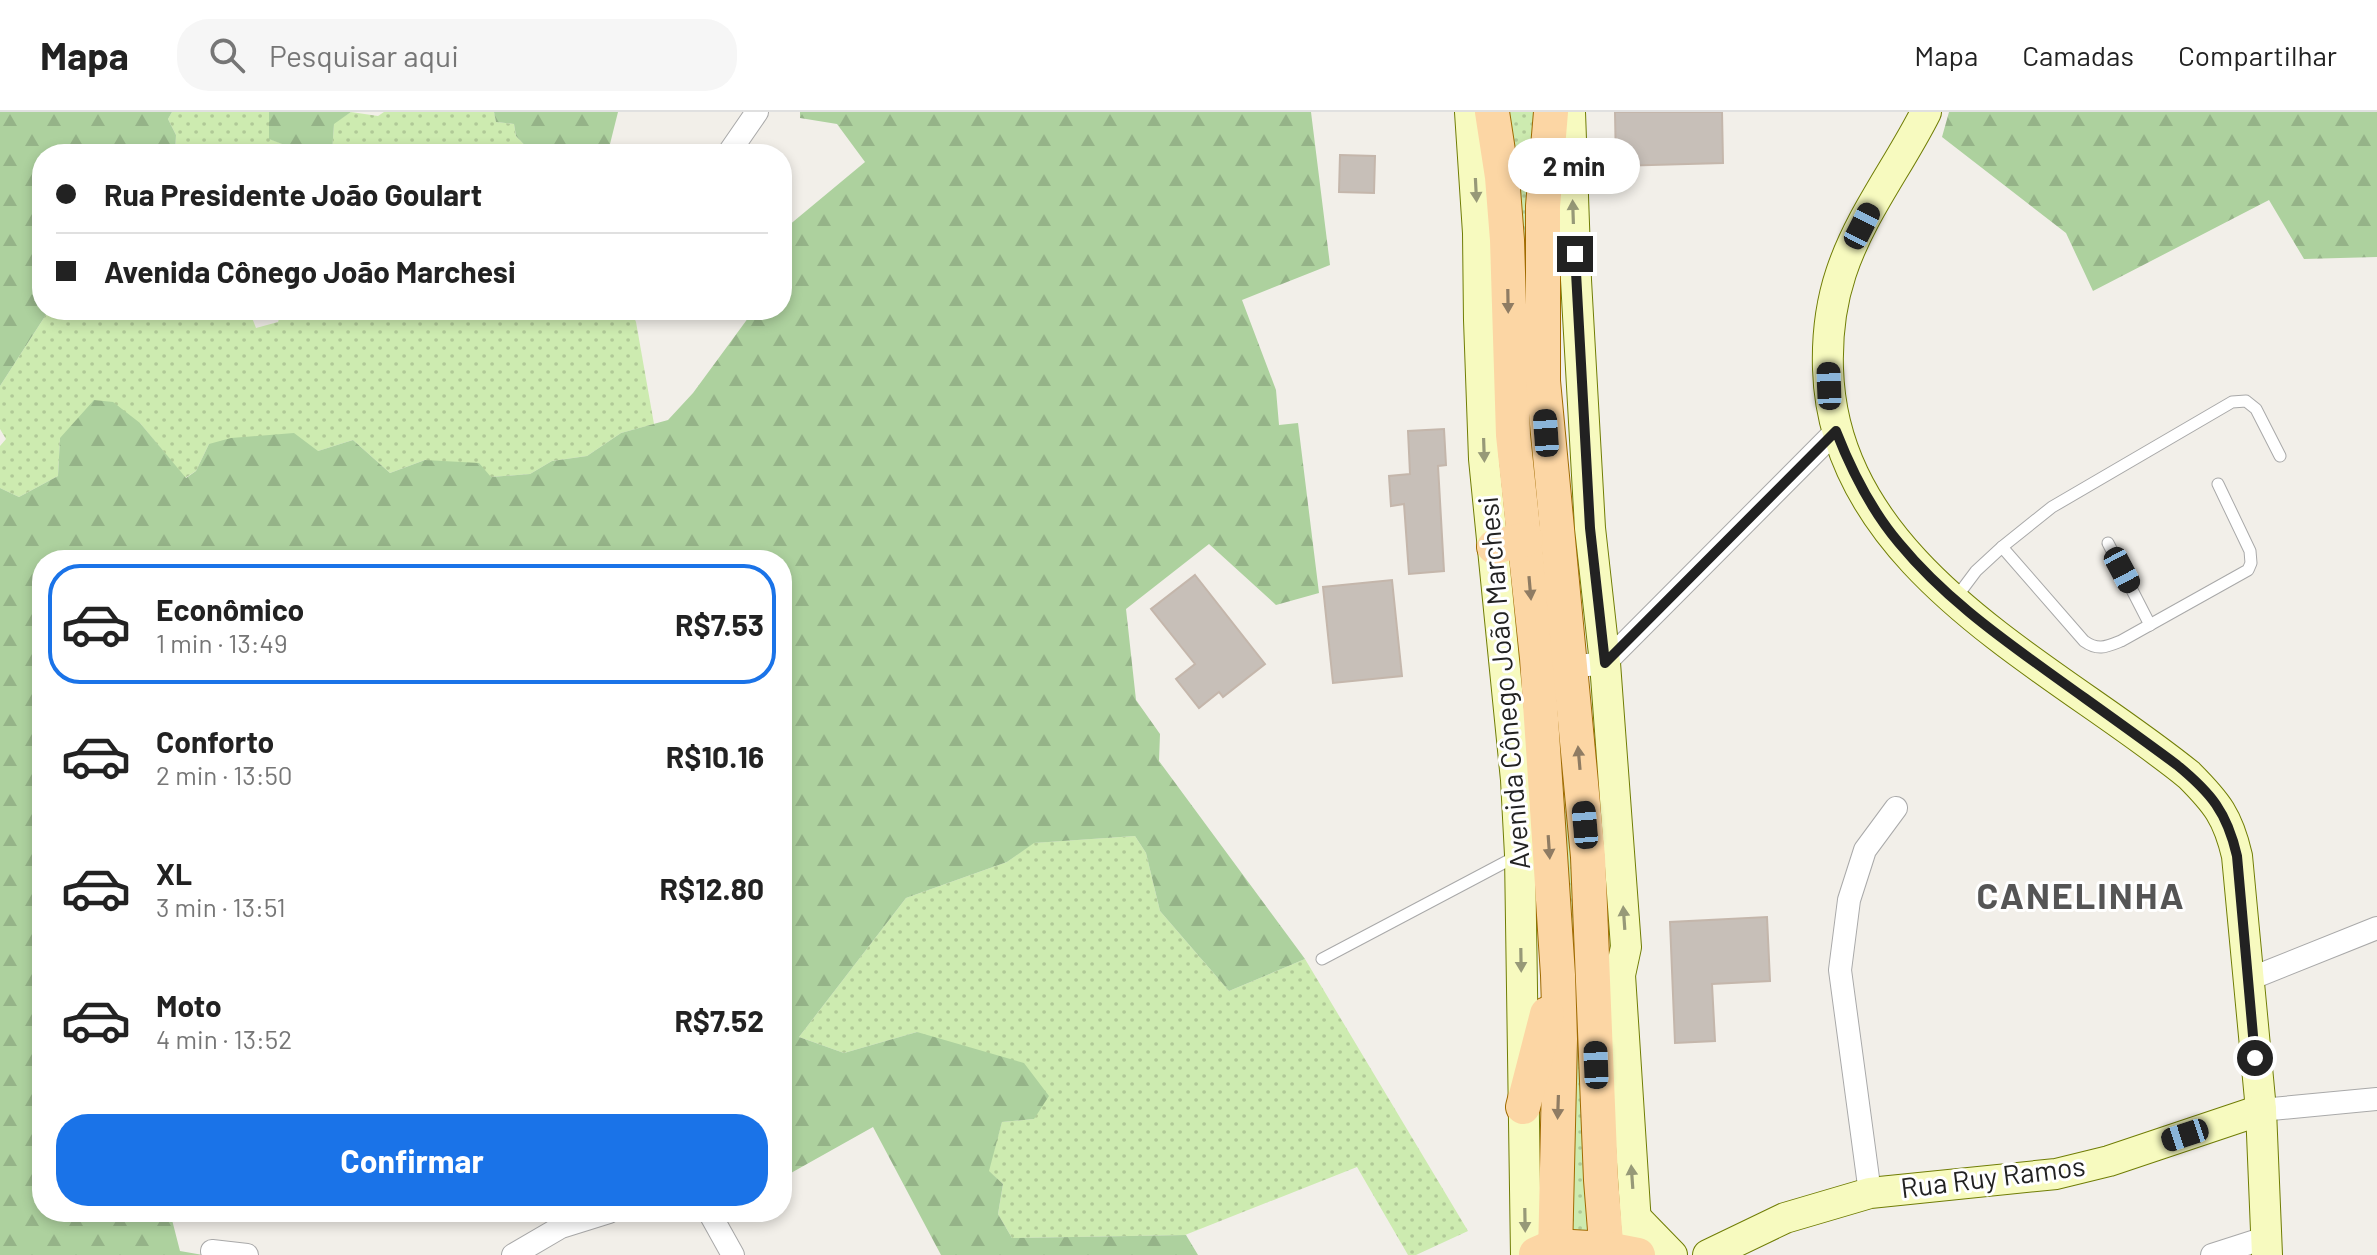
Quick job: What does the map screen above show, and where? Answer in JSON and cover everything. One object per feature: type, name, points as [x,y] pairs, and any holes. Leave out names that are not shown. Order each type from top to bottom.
[{"type":"main road","points":[[1542,1253],[1626,1254],[1601,1180],[1606,977],[1588,857],[1543,381],[1543,206],[1551,112]]},
{"type":"main road","name":"Avenida Cônego João Marchesi","points":[[1479,119],[1502,177],[1505,209],[1513,435],[1510,543],[1537,658],[1558,975],[1560,1039],[1542,1253]]},
{"type":"main road","points":[[1523,1107],[1558,975]]},
{"type":"street","points":[[735,144],[757,112]]},
{"type":"street","points":[[1570,112],[1590,528],[1605,663],[1626,947],[1606,977],[1636,1218],[1626,1254]]},
{"type":"street","points":[[1926,112],[1870,209],[1841,273],[1832,307],[1828,362],[1836,431],[1872,507],[1897,542],[1954,600],[1991,631],[2177,765],[2211,797],[2226,819],[2237,856],[2261,1110],[2268,1246],[2212,1255]]},
{"type":"street","points":[[1570,667],[1605,663],[1836,431]]},
{"type":"street","name":"Avenida Cônego João Marchesi","points":[[1510,543],[1520,855],[1523,1107],[1542,1253]]},
{"type":"street","points":[[1870,1193],[1840,970],[1849,900],[1865,850],[1896,808]]},
{"type":"street","points":[[2247,980],[2377,928]]},
{"type":"street","name":"Rua Ruy Ramos","points":[[1725,1252],[1785,1218],[1870,1193],[2056,1174],[2109,1161],[2261,1110],[2377,1099]]},
{"type":"street","points":[[1636,1218],[1672,1255]]},
{"type":"street","points":[[513,1255],[561,1227],[577,1222]]},
{"type":"street","points":[[715,1222],[733,1255]]},
{"type":"street","points":[[212,1251],[247,1255]]},
{"type":"lane","points":[[1954,600],[1976,571],[2052,507],[2232,402],[2246,401],[2256,409],[2280,456]]},
{"type":"lane","points":[[2002,547],[2076,633],[2093,647],[2105,648],[2248,570],[2250,551],[2218,484]]},
{"type":"lane","points":[[2108,543],[2150,625]]},
{"type":"lane","points":[[1322,959],[1520,855]]},
{"type":"green space","points":[[0,112],[172,112],[168,119],[176,135],[176,144],[32,144],[32,320],[43,320],[0,386]]},
{"type":"green space","points":[[172,112],[269,112],[270,139],[283,144],[176,144],[176,135],[168,119]]},
{"type":"green space","points":[[269,112],[351,112],[334,124],[333,144],[282,144],[269,139]]},
{"type":"green space","points":[[351,112],[378,116],[384,112],[494,112],[496,122],[514,124],[516,136],[524,144],[333,144],[334,123]]},
{"type":"green space","points":[[494,112],[618,112],[610,144],[524,144],[516,136],[514,124],[496,122]]},
{"type":"green space","points":[[800,112],[1311,112],[1330,265],[1242,300],[1276,390],[1279,425],[1298,423],[1319,593],[1276,605],[1209,544],[1126,609],[1136,700],[1160,734],[1159,761],[1305,959],[1229,991],[1160,911],[1146,853],[1135,836],[1034,843],[1007,862],[906,898],[799,1037],[844,1053],[917,1032],[1024,1063],[1049,1096],[1034,1119],[1002,1122],[989,1171],[1003,1184],[998,1214],[1012,1238],[1186,1235],[1198,1255],[941,1255],[873,1127],[792,1172],[792,550],[32,550],[32,1222],[173,1222],[180,1251],[203,1255],[0,1255],[0,488],[19,497],[58,476],[60,438],[94,400],[113,402],[140,423],[186,478],[196,471],[209,444],[231,438],[294,433],[318,451],[353,440],[390,473],[425,460],[479,463],[491,477],[530,474],[552,461],[587,456],[621,433],[668,420],[693,393],[747,320],[792,320],[792,223],[865,162],[837,124],[800,118]]},
{"type":"green space","points":[[1501,112],[1542,112],[1554,593],[1599,1237],[1565,1238]]},
{"type":"green space","points":[[1949,112],[2377,112],[2377,257],[2304,259],[2269,200],[2093,291],[2066,233],[1942,137]]},
{"type":"green space","points":[[43,320],[253,320],[256,328],[279,320],[635,320],[654,424],[621,433],[587,456],[552,461],[530,474],[491,477],[425,460],[390,473],[353,440],[318,451],[209,444],[196,471],[185,478],[140,423],[60,438],[58,476],[19,497],[0,488],[0,446],[6,439],[0,429],[0,386]]},
{"type":"green space","points":[[1135,836],[1146,853],[1160,911],[1229,991],[1305,959],[1468,1231],[1416,1255],[1408,1255],[1357,1167],[1185,1235],[1012,1238],[998,1214],[1003,1184],[988,1171],[1002,1122],[1034,1119],[917,1032],[844,1053],[799,1037],[906,898],[1007,862],[1033,843]]},
{"type":"building","points":[[1615,112],[1722,112],[1723,163],[1616,166]]},
{"type":"building","points":[[1340,155],[1375,156],[1374,193],[1339,192]]},
{"type":"building","points":[[1444,429],[1446,465],[1438,466],[1444,571],[1409,574],[1404,504],[1391,506],[1389,476],[1410,474],[1408,431]]},
{"type":"building","points":[[1195,575],[1265,664],[1223,697],[1219,692],[1199,708],[1176,679],[1195,664],[1151,609]]},
{"type":"building","points":[[1392,580],[1402,676],[1333,683],[1323,587]]},
{"type":"building","points":[[1767,917],[1770,981],[1712,984],[1715,1041],[1675,1043],[1670,922]]},
{"type":"district","name":"CANELINHA","points":[[2081,896]]},
{"type":"route","points":[[1575,254],[1590,528],[1605,663],[1836,431],[1872,507],[1897,542],[1928,575],[1991,631],[2177,765],[2221,810],[2237,856],[2255,1058]]}]
